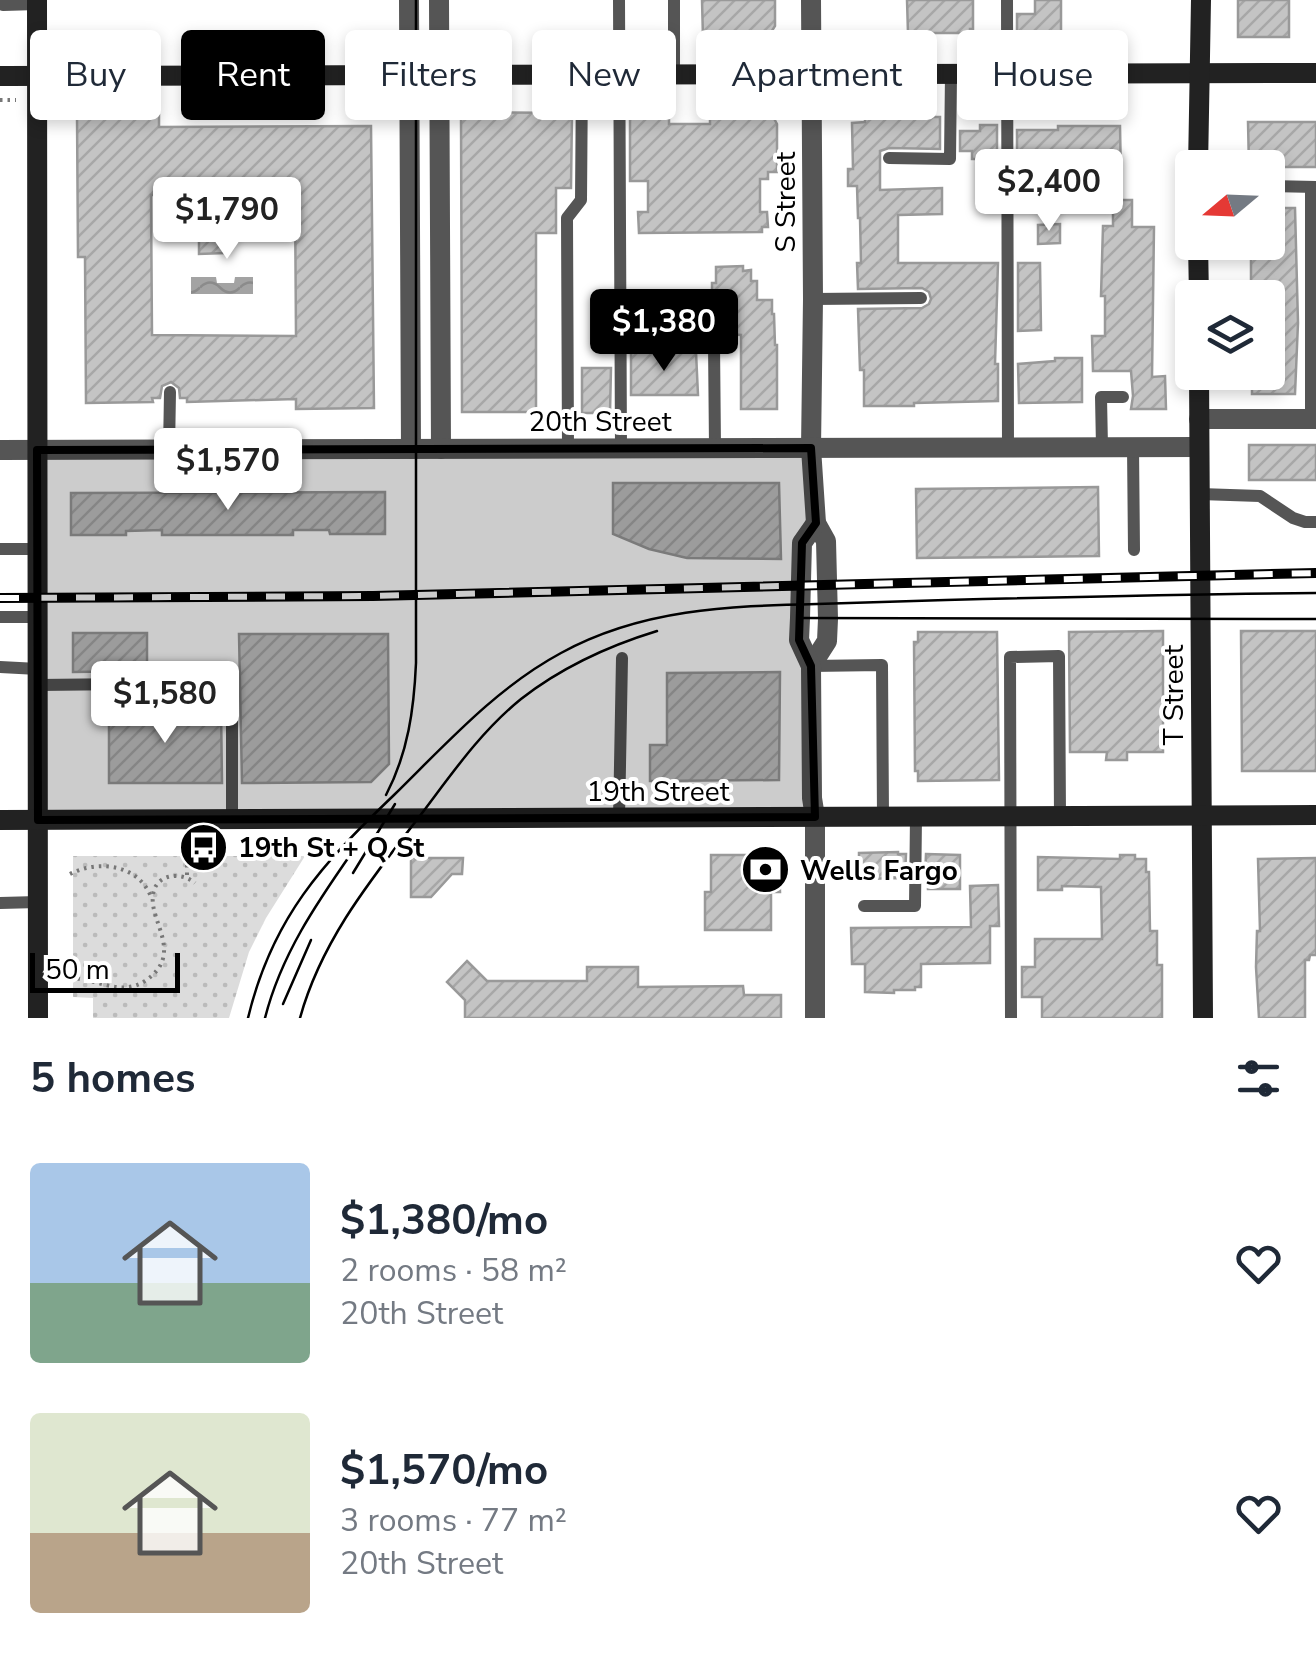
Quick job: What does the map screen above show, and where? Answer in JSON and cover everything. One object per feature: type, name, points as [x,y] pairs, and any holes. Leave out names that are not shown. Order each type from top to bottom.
[{"type":"main road","points":[[1198,150],[1201,0]]},
{"type":"main road","points":[[37,2],[37,30]]},
{"type":"main road","points":[[1128,74],[1316,73]]},
{"type":"main road","points":[[937,74],[957,74]]},
{"type":"main road","points":[[161,76],[345,75]]},
{"type":"main road","points":[[0,76],[30,76]]},
{"type":"main road","points":[[37,120],[38,1018]]},
{"type":"main road","name":"T Street","points":[[1199,390],[1203,1018]]},
{"type":"main road","name":"19th Street","points":[[0,820],[1316,815]]},
{"type":"street","points":[[409,0],[409,30]]},
{"type":"street","points":[[439,0],[439,30]]},
{"type":"street","name":"S Street","points":[[811,0],[811,30]]},
{"type":"street","points":[[409,120],[411,449]]},
{"type":"street","points":[[439,120],[441,449]]},
{"type":"street","name":"S Street","points":[[812,120],[810,448],[816,523],[826,541],[828,619],[827,641],[811,666],[816,1018]]},
{"type":"street","points":[[1200,419],[1314,419]]},
{"type":"street","name":"20th Street","points":[[0,450],[1200,447]]},
{"type":"lane","points":[[619,0],[619,30]]},
{"type":"lane","points":[[674,0],[674,30]]},
{"type":"lane","points":[[1007,0],[1007,30]]},
{"type":"lane","points":[[3,5],[37,2]]},
{"type":"lane","points":[[888,158],[950,159],[951,74]]},
{"type":"lane","points":[[568,449],[568,218],[581,200],[582,120]]},
{"type":"lane","points":[[620,120],[622,449]]},
{"type":"lane","points":[[1007,120],[1008,448]]},
{"type":"lane","points":[[1285,186],[1314,187],[1314,419]]},
{"type":"lane","points":[[813,299],[921,298]]},
{"type":"lane","points":[[714,344],[716,448]]},
{"type":"lane","points":[[170,392],[170,450]]},
{"type":"lane","points":[[1102,446],[1102,397],[1123,398]]},
{"type":"lane","points":[[1133,446],[1134,550]]},
{"type":"lane","points":[[1200,494],[1260,496],[1293,518],[1316,522]]},
{"type":"lane","points":[[0,549],[37,549]]},
{"type":"lane","points":[[0,617],[38,617]]},
{"type":"lane","points":[[1011,1018],[1010,657],[1059,656],[1060,816]]},
{"type":"lane","points":[[619,818],[622,658]]},
{"type":"lane","points":[[811,666],[882,665],[884,817]]},
{"type":"lane","points":[[0,667],[38,677],[222,683],[232,709],[232,820]]},
{"type":"lane","points":[[864,906],[915,906],[916,816]]},
{"type":"lane","points":[[0,904],[38,902]]},
{"type":"path","points":[[0,100],[21,100]]},
{"type":"path","points":[[153,902],[156,886],[164,879],[178,875],[192,881],[186,863],[196,852]]},
{"type":"path","points":[[70,874],[91,866],[122,869],[141,880],[148,888],[164,944],[161,960],[149,978],[132,986],[122,988],[70,978]]},
{"type":"highlighted area","points":[[811,448],[816,523],[802,543],[799,640],[811,666],[815,817],[38,820],[37,450]]},
{"type":"shaded area","points":[[73,856],[305,856],[249,952],[229,1018],[93,1018],[93,998],[73,997]]},
{"type":"water","points":[[191,277],[216,277],[217,283],[234,283],[235,277],[253,277],[253,294],[191,294]]},
{"type":"building","points":[[702,0],[775,0],[772,30],[703,30]]},
{"type":"building","points":[[907,0],[973,0],[973,29],[957,33],[908,30]]},
{"type":"building","points":[[1035,0],[1061,0],[1061,30],[1017,30],[1017,14],[1035,14]]},
{"type":"building","points":[[1238,0],[1289,0],[1289,37],[1238,37]]},
{"type":"building","points":[[512,112],[532,113],[532,120],[572,120],[571,188],[556,188],[556,233],[536,233],[536,412],[462,412],[461,120],[512,120]]},
{"type":"building","points":[[940,117],[940,149],[880,151],[880,190],[942,188],[942,214],[898,215],[898,263],[998,263],[998,401],[864,406],[858,309],[922,308],[931,299],[922,288],[858,289],[860,218],[857,186],[848,186],[848,169],[853,169],[852,123]]},
{"type":"building","points":[[77,120],[159,120],[159,127],[371,126],[374,408],[296,409],[296,399],[187,402],[171,382],[162,386],[160,398],[152,398],[153,402],[86,403],[85,257],[78,257]],"holes":[[[295,194],[296,336],[152,335],[151,195]]]},
{"type":"building","points":[[630,120],[710,124],[710,120],[775,120],[777,124],[777,172],[768,172],[768,179],[760,179],[760,212],[767,212],[768,227],[762,227],[762,232],[639,233],[638,212],[648,212],[648,181],[630,181]]},
{"type":"building","points":[[1248,122],[1316,122],[1316,167],[1285,167],[1285,150],[1249,150]]},
{"type":"building","points":[[980,125],[997,125],[997,159],[972,159],[972,151],[960,151],[960,131],[980,131]]},
{"type":"building","points":[[1058,126],[1120,126],[1121,179],[1061,178],[1061,172],[1023,173],[1023,167],[1017,167],[1017,130],[1058,130]]},
{"type":"building","points":[[1113,200],[1132,200],[1132,227],[1154,227],[1152,377],[1165,376],[1166,409],[1131,409],[1131,371],[1093,371],[1092,336],[1105,336],[1105,296],[1101,296],[1103,226],[1113,226]]},
{"type":"building","points":[[1285,208],[1295,208],[1295,394],[1252,394],[1252,390],[1285,390],[1285,280],[1251,280],[1251,260],[1285,260]]},
{"type":"building","points":[[1060,224],[1060,243],[1038,244],[1038,225]]},
{"type":"building","points":[[199,236],[225,236],[225,253],[199,254]]},
{"type":"building","points":[[1018,263],[1040,263],[1041,330],[1018,331]]},
{"type":"building","points":[[743,266],[743,271],[751,270],[751,281],[757,281],[757,300],[772,300],[777,409],[741,409],[741,335],[712,333],[712,283],[716,283],[716,267]]},
{"type":"building","points":[[630,299],[654,299],[655,320],[630,320]]},
{"type":"building","points":[[631,352],[696,352],[698,395],[631,395]]},
{"type":"building","points":[[1082,358],[1082,402],[1019,403],[1018,364]]},
{"type":"building","points":[[582,368],[611,368],[610,413],[582,413]]},
{"type":"building","points":[[1249,445],[1316,445],[1316,480],[1249,480]]},
{"type":"building","points":[[613,483],[779,483],[781,559],[687,558],[649,549],[613,534]]},
{"type":"building","points":[[1098,487],[1099,556],[917,558],[916,489]]},
{"type":"building","points":[[385,492],[385,534],[293,530],[293,535],[162,535],[162,530],[126,531],[126,535],[71,535],[71,493]]},
{"type":"building","points":[[1163,631],[1163,752],[1127,752],[1127,760],[1106,760],[1107,752],[1070,752],[1069,632]]},
{"type":"building","points":[[1241,631],[1316,631],[1316,771],[1242,771]]},
{"type":"building","points":[[918,632],[997,632],[999,780],[918,781],[914,642],[918,642]]},
{"type":"building","points":[[73,633],[147,633],[147,671],[73,672]]},
{"type":"building","points":[[239,634],[388,634],[389,764],[371,782],[242,783]]},
{"type":"building","points":[[780,672],[779,780],[650,781],[650,745],[667,745],[667,673]]},
{"type":"building","points":[[109,708],[221,708],[222,783],[109,783]]},
{"type":"building","points":[[859,853],[906,854],[905,878],[859,879]]},
{"type":"building","points":[[926,854],[960,855],[960,889],[928,889]]},
{"type":"building","points":[[711,855],[771,855],[771,865],[779,864],[780,892],[771,892],[771,930],[705,930],[705,892],[711,892]]},
{"type":"building","points":[[1120,855],[1146,859],[1150,931],[1157,931],[1157,965],[1162,965],[1162,1018],[1042,1018],[1042,997],[1022,997],[1022,967],[1035,967],[1035,939],[1102,939],[1101,887],[1038,890],[1038,857],[1120,859]]},
{"type":"building","points":[[411,858],[463,858],[462,874],[452,874],[431,897],[411,897]]},
{"type":"building","points":[[1316,858],[1316,955],[1305,960],[1305,1018],[1259,1018],[1258,859]]},
{"type":"building","points":[[998,885],[999,926],[990,926],[990,963],[921,964],[921,987],[915,990],[865,992],[865,964],[852,964],[851,928],[971,927],[970,886]]},
{"type":"building","points":[[467,961],[487,981],[587,981],[587,967],[638,967],[638,987],[743,986],[744,995],[781,995],[781,1018],[465,1018],[465,1000],[447,982]]},
{"type":"tram line","points":[[386,795],[400,763],[408,730],[416,663],[416,0]]},
{"type":"tram line","points":[[248,1018],[258,983],[286,922],[344,845],[493,700],[537,667],[591,638],[654,619],[751,606],[1316,593]]},
{"type":"tram line","points":[[801,618],[1316,619]]},
{"type":"tram line","points":[[300,1018],[320,964],[348,914],[452,773],[491,727],[521,699],[569,667],[657,631]]},
{"type":"tram line","points":[[353,873],[395,804]]},
{"type":"tram line","points":[[265,1018],[290,951],[353,851]]},
{"type":"tram line","points":[[283,1004],[311,940]]},
{"type":"railway","points":[[0,598],[373,596],[1316,573]]},
{"type":"place","name":"19th St + Q St","points":[[203,847]]},
{"type":"place","name":"Wells Fargo","points":[[765,870]]}]
